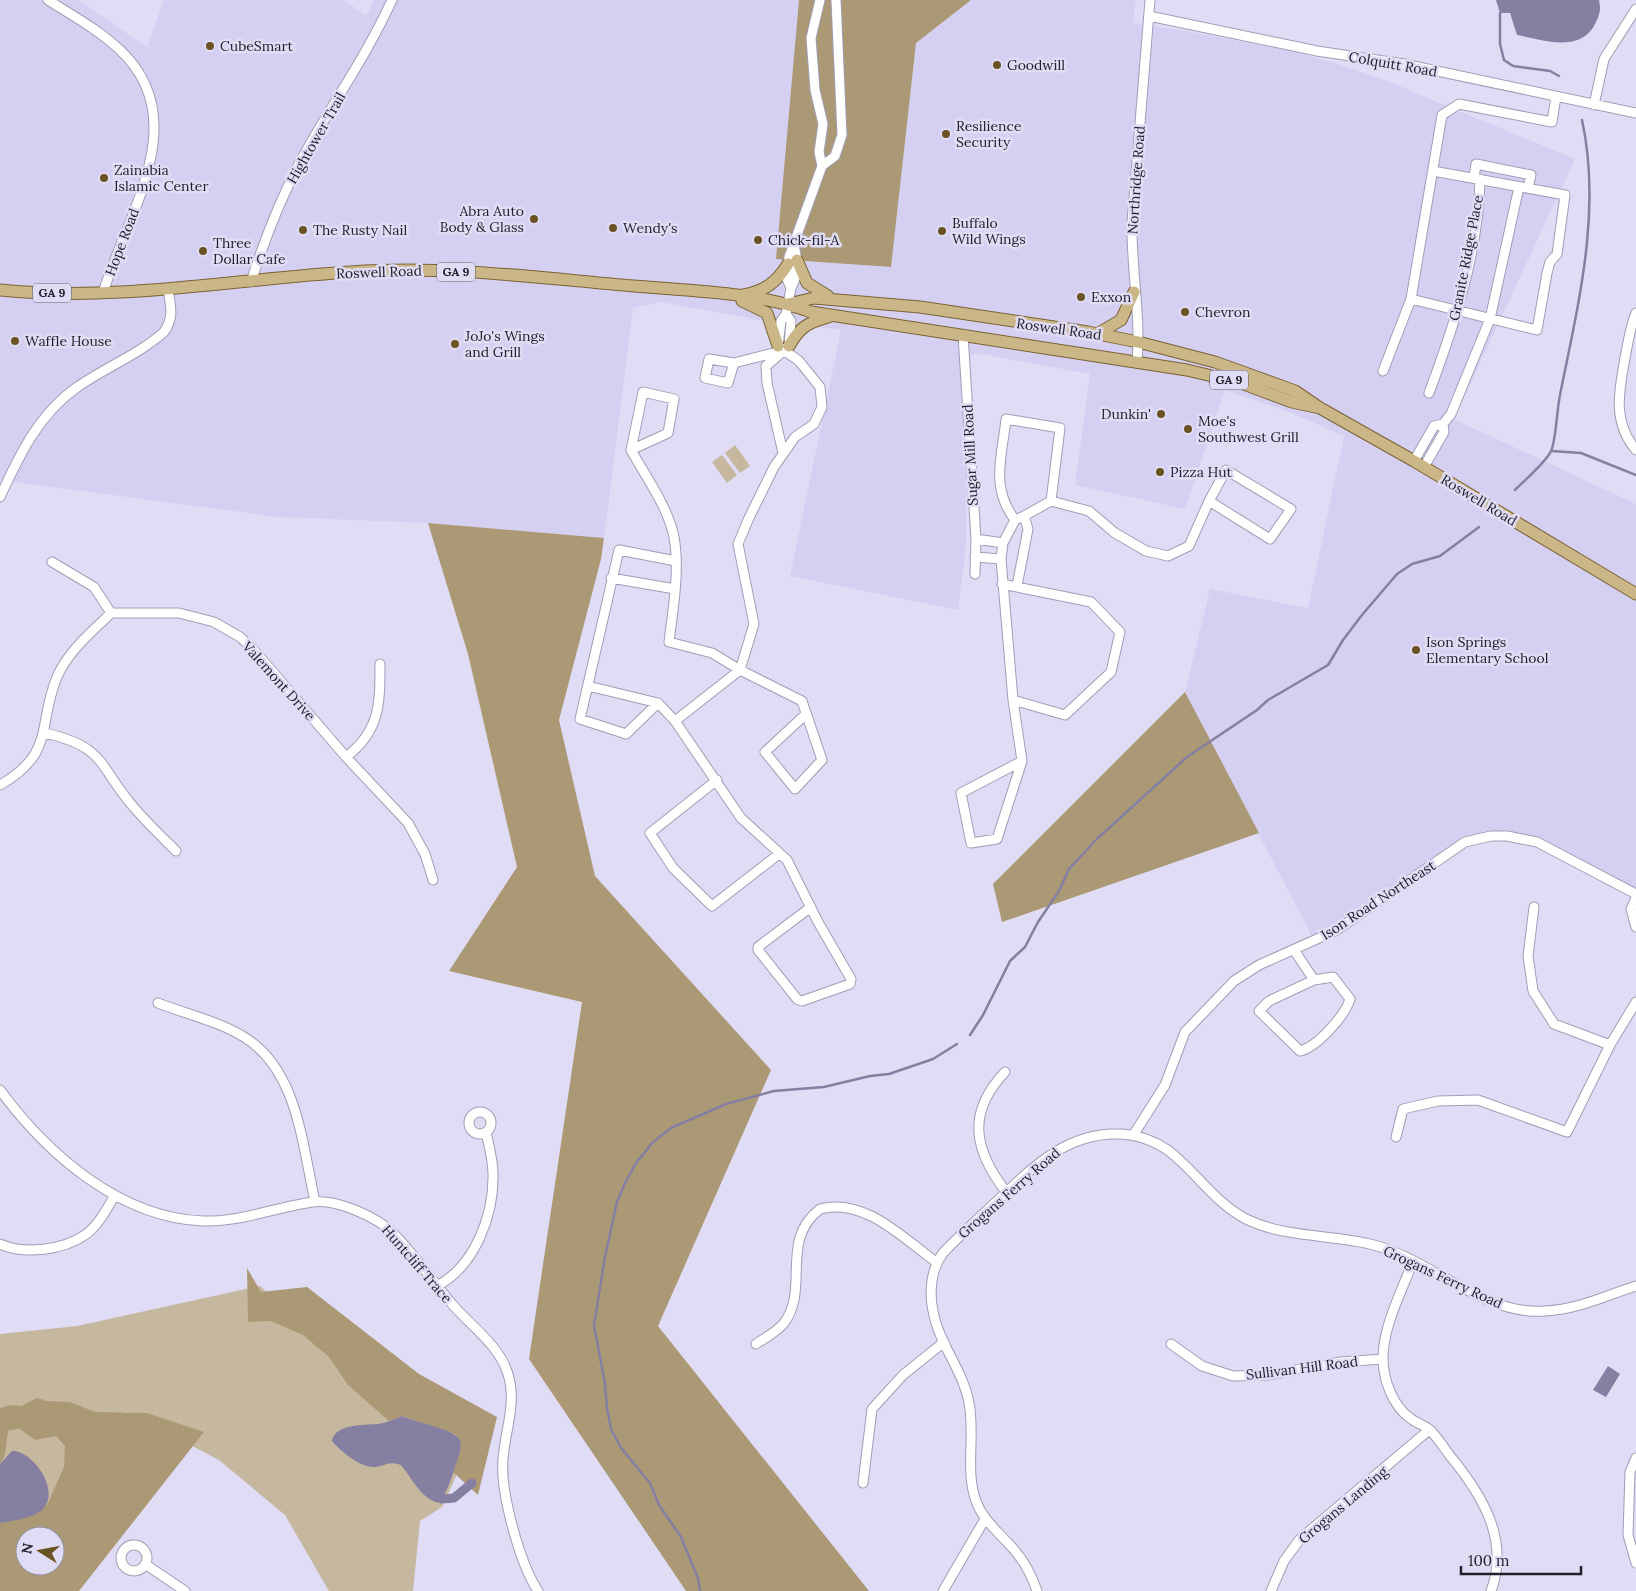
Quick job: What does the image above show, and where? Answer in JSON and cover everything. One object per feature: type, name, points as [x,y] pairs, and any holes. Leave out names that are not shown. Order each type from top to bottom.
[{"type":"main road","points":[[734,296],[755,292],[771,286],[793,262],[807,283],[834,299]]},
{"type":"main road","name":"Roswell Road","points":[[0,290],[103,293],[168,290],[350,272],[404,269],[703,291],[734,296],[787,309],[1136,361],[1214,376],[1241,383],[1292,402],[1320,408]]},
{"type":"main road","points":[[1098,334],[1121,320],[1134,292]]},
{"type":"main road","points":[[734,296],[767,313],[783,348],[798,330],[814,321],[835,316]]},
{"type":"main road","name":"Roswell Road","points":[[787,309],[814,298],[910,306],[1098,334],[1190,354],[1241,371],[1295,391],[1320,408],[1414,461],[1636,594]]},
{"type":"street","name":"Hope Road","points":[[48,0],[102,34],[121,50],[142,78],[154,110],[155,141],[149,166],[103,293]]},
{"type":"street","name":"Hightower Trail","points":[[251,282],[259,256],[290,182],[364,56],[392,0]]},
{"type":"street","points":[[675,721],[740,670],[754,624],[738,544],[748,520],[783,453],[795,437],[814,424],[822,407],[820,387],[799,361],[783,348],[781,321],[787,309],[790,288],[796,277],[793,262],[794,245],[822,166],[819,152],[823,124],[815,90],[811,38],[820,0]]},
{"type":"street","points":[[822,166],[835,156],[842,136],[836,0]]},
{"type":"street","name":"Northridge Road","points":[[1136,361],[1138,342],[1131,252],[1132,222],[1150,0]]},
{"type":"street","points":[[1594,104],[1604,60],[1636,9]]},
{"type":"street","name":"Colquitt Road","points":[[1149,16],[1317,51],[1404,64],[1636,113]]},
{"type":"street","points":[[1383,371],[1411,299],[1442,116],[1459,104],[1552,122],[1556,97]]},
{"type":"street","points":[[1424,467],[1444,432],[1443,424],[1455,406],[1490,319],[1524,187],[1531,175],[1476,164],[1477,178]]},
{"type":"street","points":[[1411,299],[1537,330],[1547,273],[1550,262],[1557,254],[1565,195],[1433,171]]},
{"type":"street","name":"Granite Ridge Place","points":[[1429,393],[1459,310],[1480,202],[1477,178]]},
{"type":"street","points":[[0,496],[23,448],[37,427],[56,405],[76,388],[164,332],[170,324],[172,314],[168,290]]},
{"type":"street","points":[[1636,313],[1618,401],[1620,419],[1626,435],[1636,450]]},
{"type":"street","name":"Sugar Mill Road","points":[[963,335],[976,539],[974,574]]},
{"type":"street","points":[[734,363],[783,348]]},
{"type":"street","points":[[783,348],[766,366],[767,383],[783,453]]},
{"type":"street","points":[[631,450],[668,433],[674,399],[643,392],[631,450],[667,515],[674,537],[676,561],[675,589],[669,642],[712,653],[740,670],[802,701],[822,760],[795,789],[765,752],[806,714]]},
{"type":"street","points":[[1015,520],[1001,497],[999,481],[1006,419],[1060,428],[1051,501]]},
{"type":"street","points":[[1414,461],[1434,426],[1443,424]]},
{"type":"street","points":[[1022,761],[961,793],[971,843],[997,839],[1022,761],[1012,700],[1001,559],[1003,543],[1015,520],[1051,501],[1089,511],[1115,533],[1146,552],[1168,556],[1189,546],[1209,501],[1226,470],[1291,509],[1270,539],[1209,501]]},
{"type":"street","points":[[1017,586],[1028,529],[1024,516]]},
{"type":"street","points":[[976,539],[1003,543]]},
{"type":"street","points":[[658,704],[626,734],[580,720],[619,550],[676,561]]},
{"type":"street","points":[[975,557],[1001,559]]},
{"type":"street","points":[[0,785],[20,772],[28,763],[45,733],[52,692],[64,664],[75,649],[111,612],[94,587],[52,562]]},
{"type":"street","points":[[612,578],[675,589]]},
{"type":"street","points":[[1002,584],[1091,602],[1120,632],[1111,672],[1066,715],[1012,700]]},
{"type":"street","name":"Valemont Drive","points":[[111,612],[178,613],[203,618],[226,628],[253,649],[346,758],[408,823],[425,854],[433,880]]},
{"type":"street","points":[[346,758],[364,741],[375,720],[379,701],[380,664]]},
{"type":"street","points":[[588,686],[658,704],[675,721],[717,780],[741,818],[787,860],[851,979],[850,984],[802,1000],[797,999],[758,950],[758,947],[811,907]]},
{"type":"street","points":[[45,733],[74,741],[96,755],[131,805],[176,852]]},
{"type":"street","points":[[717,780],[650,832],[673,868],[712,906],[779,854]]},
{"type":"street","name":"Ison Road Northeast","points":[[1134,1134],[1165,1085],[1185,1032],[1234,981],[1259,964],[1337,930],[1456,847],[1475,839],[1507,836],[1537,842],[1636,896]]},
{"type":"street","points":[[1636,896],[1631,909],[1636,927]]},
{"type":"street","points":[[1534,907],[1528,956],[1533,992],[1554,1024],[1610,1045]]},
{"type":"street","points":[[1294,950],[1314,980]]},
{"type":"street","points":[[1333,977],[1350,999],[1348,1007],[1336,1023],[1300,1051],[1259,1011],[1269,1001],[1314,980],[1333,977]]},
{"type":"street","points":[[1396,1137],[1403,1109],[1438,1101],[1478,1100],[1568,1132],[1610,1045],[1636,1002]]},
{"type":"street","points":[[158,1003],[228,1028],[263,1052],[278,1070],[292,1101],[315,1201]]},
{"type":"street","points":[[1005,1072],[994,1083],[985,1098],[980,1113],[978,1130],[985,1162],[1006,1192]]},
{"type":"street","name":"Huntcliff Trace","points":[[0,1090],[29,1126],[48,1146],[69,1163],[115,1195],[158,1213],[202,1221],[240,1219],[315,1201],[347,1207],[380,1221],[395,1234],[437,1286],[493,1347],[508,1374],[512,1403],[502,1477],[520,1555],[528,1576],[538,1591]]},
{"type":"street","points":[[437,1286],[448,1280],[466,1260],[478,1240],[486,1220],[492,1196],[493,1174],[486,1132]]},
{"type":"street","name":"Grogans Ferry Road","points":[[936,1262],[952,1243],[1050,1154],[1071,1142],[1103,1134],[1134,1134],[1169,1151],[1225,1205],[1248,1220],[1292,1234],[1371,1244],[1412,1261],[1488,1301],[1521,1311],[1544,1311],[1576,1307],[1597,1302],[1636,1286]]},
{"type":"street","points":[[0,1244],[12,1249],[38,1249],[61,1245],[85,1235],[97,1223],[115,1195]]},
{"type":"street","points":[[756,1344],[778,1329],[789,1314],[794,1300],[800,1232],[820,1209],[841,1207],[875,1217],[936,1262],[931,1290],[933,1312],[944,1342],[961,1375],[969,1402],[973,1430],[971,1472],[973,1493],[985,1519],[1017,1553],[1037,1591]]},
{"type":"street","points":[[1412,1261],[1386,1336],[1383,1359],[1388,1388],[1396,1403],[1409,1417],[1429,1430],[1464,1472],[1490,1515],[1497,1550],[1497,1569],[1491,1591]]},
{"type":"street","points":[[863,1483],[872,1409],[903,1375],[944,1342]]},
{"type":"street","name":"Sullivan Hill Road","points":[[1171,1344],[1202,1366],[1233,1376],[1268,1375],[1341,1362],[1383,1359]]},
{"type":"street","name":"Grogans Landing","points":[[1271,1591],[1284,1561],[1300,1539],[1429,1430]]},
{"type":"street","points":[[1636,1458],[1630,1472],[1633,1502],[1628,1535],[1636,1563]]},
{"type":"street","points":[[943,1591],[985,1519]]},
{"type":"street","points":[[145,1564],[185,1591]]},
{"type":"shaded area","points":[[0,0],[78,0],[147,47],[164,0],[344,0],[366,16],[374,0],[799,0],[776,259],[891,267],[916,43],[971,0],[1136,0],[1133,23],[1287,50],[1335,63],[1385,80],[1575,159],[1454,419],[1636,504],[1636,890],[1534,844],[1498,837],[1465,842],[1317,946],[1185,692],[1210,589],[1308,608],[1344,436],[1287,411],[1225,390],[1185,509],[1075,485],[1090,374],[975,353],[971,356],[967,410],[966,544],[958,610],[790,576],[841,330],[759,320],[661,302],[633,308],[604,538],[428,523],[278,517],[0,480]]},
{"type":"shaded area","points":[[799,0],[971,0],[916,43],[891,267],[776,259]]},
{"type":"shaded area","points":[[1496,0],[1599,0],[1600,11],[1590,32],[1582,38],[1572,41],[1550,42],[1517,35],[1510,13],[1500,13]]},
{"type":"shaded area","points":[[735,445],[750,466],[740,473],[725,453]]},
{"type":"shaded area","points":[[722,455],[737,475],[727,483],[712,462]]},
{"type":"shaded area","points":[[428,523],[604,538],[601,559],[559,720],[595,876],[771,1070],[658,1326],[869,1591],[686,1591],[529,1359],[582,1002],[449,971],[517,867],[468,654]]},
{"type":"shaded area","points":[[1185,692],[1259,833],[1002,922],[993,884]]},
{"type":"shaded area","points":[[247,1268],[261,1292],[307,1287],[419,1374],[497,1417],[478,1495],[453,1472],[461,1446],[455,1434],[402,1416],[389,1421],[348,1385],[329,1357],[303,1335],[271,1321],[248,1322]]},
{"type":"shaded area","points":[[260,1286],[392,1409],[459,1434],[461,1465],[442,1507],[420,1521],[413,1591],[329,1591],[285,1515],[219,1460],[127,1412],[64,1484],[46,1522],[40,1526],[15,1526],[15,1543],[0,1553],[0,1334],[77,1326]]},
{"type":"shaded area","points":[[1608,1366],[1620,1374],[1606,1397],[1593,1390]]},
{"type":"shaded area","points":[[37,1398],[47,1401],[70,1402],[95,1412],[147,1413],[204,1432],[79,1591],[0,1591],[0,1523],[22,1517],[47,1505],[64,1467],[65,1446],[56,1436],[35,1440],[20,1429],[9,1430],[4,1455],[0,1464],[0,1408],[10,1405],[21,1406]]},
{"type":"shaded area","points":[[402,1416],[451,1432],[460,1440],[460,1450],[452,1476],[447,1490],[439,1503],[422,1493],[401,1465],[389,1463],[373,1467],[362,1464],[351,1458],[332,1441],[334,1435],[344,1428],[381,1423]]},
{"type":"shaded area","points":[[12,1451],[28,1457],[36,1465],[43,1474],[49,1494],[47,1503],[41,1511],[22,1519],[0,1523],[0,1464]]},
{"type":"waterway","points":[[1500,13],[1500,44],[1504,60],[1513,66],[1550,71],[1559,76]]},
{"type":"waterway","points":[[1515,490],[1549,455],[1554,440],[1559,401],[1580,292],[1589,223],[1588,154],[1582,120]]},
{"type":"waterway","points":[[1552,451],[1581,453],[1636,475]]},
{"type":"waterway","points":[[970,1035],[983,1015],[1010,961],[1025,947],[1038,922],[1059,891],[1069,869],[1097,839],[1187,757],[1257,710],[1268,700],[1328,665],[1343,640],[1397,574],[1412,564],[1440,556],[1479,527]]},
{"type":"waterway","points":[[700,1591],[698,1578],[681,1537],[659,1505],[650,1483],[621,1448],[611,1429],[607,1408],[605,1384],[594,1325],[605,1257],[617,1202],[625,1183],[636,1163],[653,1142],[671,1128],[726,1104],[774,1091],[824,1087],[870,1076],[889,1074],[933,1059],[957,1044]]},
{"type":"waterway","points":[[442,1499],[454,1498],[472,1483]]},
{"type":"place","name":"CubeSmart","points":[[210,46]]},
{"type":"place","name":"Goodwill","points":[[997,65]]},
{"type":"place","name":"Resilience Security","points":[[946,134]]},
{"type":"place","name":"Zainabia Islamic Center","points":[[104,178]]},
{"type":"place","name":"Abra Auto Body & Glass","points":[[534,219]]},
{"type":"place","name":"Wendy's","points":[[613,228]]},
{"type":"place","name":"The Rusty Nail","points":[[303,230]]},
{"type":"place","name":"Buffalo Wild Wings","points":[[942,231]]},
{"type":"place","name":"Chick-fil-A","points":[[758,240]]},
{"type":"place","name":"Three Dollar Cafe","points":[[203,251]]},
{"type":"place","name":"Exxon","points":[[1081,297]]},
{"type":"place","name":"Chevron","points":[[1185,312]]},
{"type":"place","name":"Waffle House","points":[[15,341]]},
{"type":"place","name":"JoJo's Wings and Grill","points":[[455,344]]},
{"type":"place","name":"Dunkin'","points":[[1161,414]]},
{"type":"place","name":"Moe's Southwest Grill","points":[[1188,429]]},
{"type":"place","name":"Pizza Hut","points":[[1160,472]]},
{"type":"place","name":"Ison Springs Elementary School","points":[[1416,650]]}]
